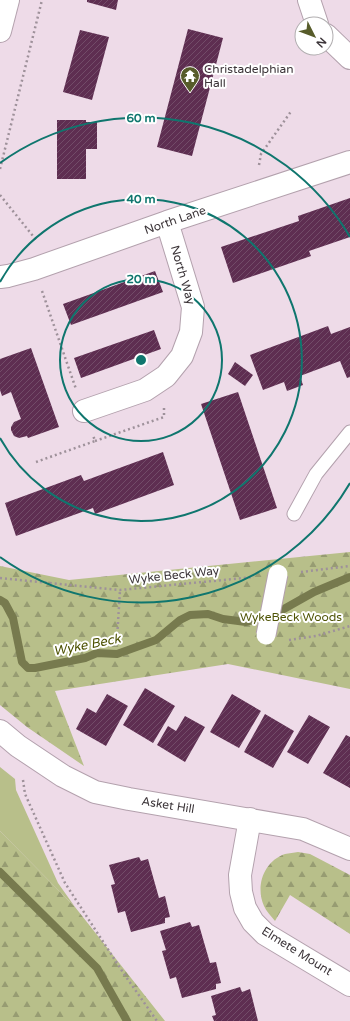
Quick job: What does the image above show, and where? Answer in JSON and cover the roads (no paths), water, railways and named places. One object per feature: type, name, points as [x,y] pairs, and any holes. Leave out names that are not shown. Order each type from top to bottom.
[{"type":"street","points":[[0,31],[8,0]]},
{"type":"street","points":[[309,0],[314,16]]},
{"type":"street","points":[[334,42],[350,58]]},
{"type":"street","name":"North Lane","points":[[0,277],[34,269],[167,222],[350,162]]},
{"type":"street","name":"North Way","points":[[84,411],[145,390],[166,376],[182,356],[191,332],[194,307],[167,222]]},
{"type":"street","points":[[266,635],[278,574]]},
{"type":"street","name":"Asket Hill","points":[[0,731],[18,746],[63,776],[95,792],[303,829],[350,849]]},
{"type":"street","name":"Elmete Mount","points":[[250,819],[240,876],[241,892],[245,908],[253,922],[265,934],[350,985]]},
{"type":"lane","points":[[294,514],[316,474],[350,432]]},
{"type":"waterway","name":"Wyke Beck","points":[[0,600],[5,603],[13,618],[22,662],[28,668],[35,668],[85,658],[97,653],[117,654],[156,640],[180,620],[190,615],[208,614],[223,619],[246,622],[275,614],[314,592],[350,577]]},
{"type":"waterway","points":[[0,872],[97,968],[127,1021]]},
{"type":"place","name":"Christadelphian Hall","points":[[190,93]]},
{"type":"park label","name":"WykeBeck Woods","points":[[291,617]]}]
